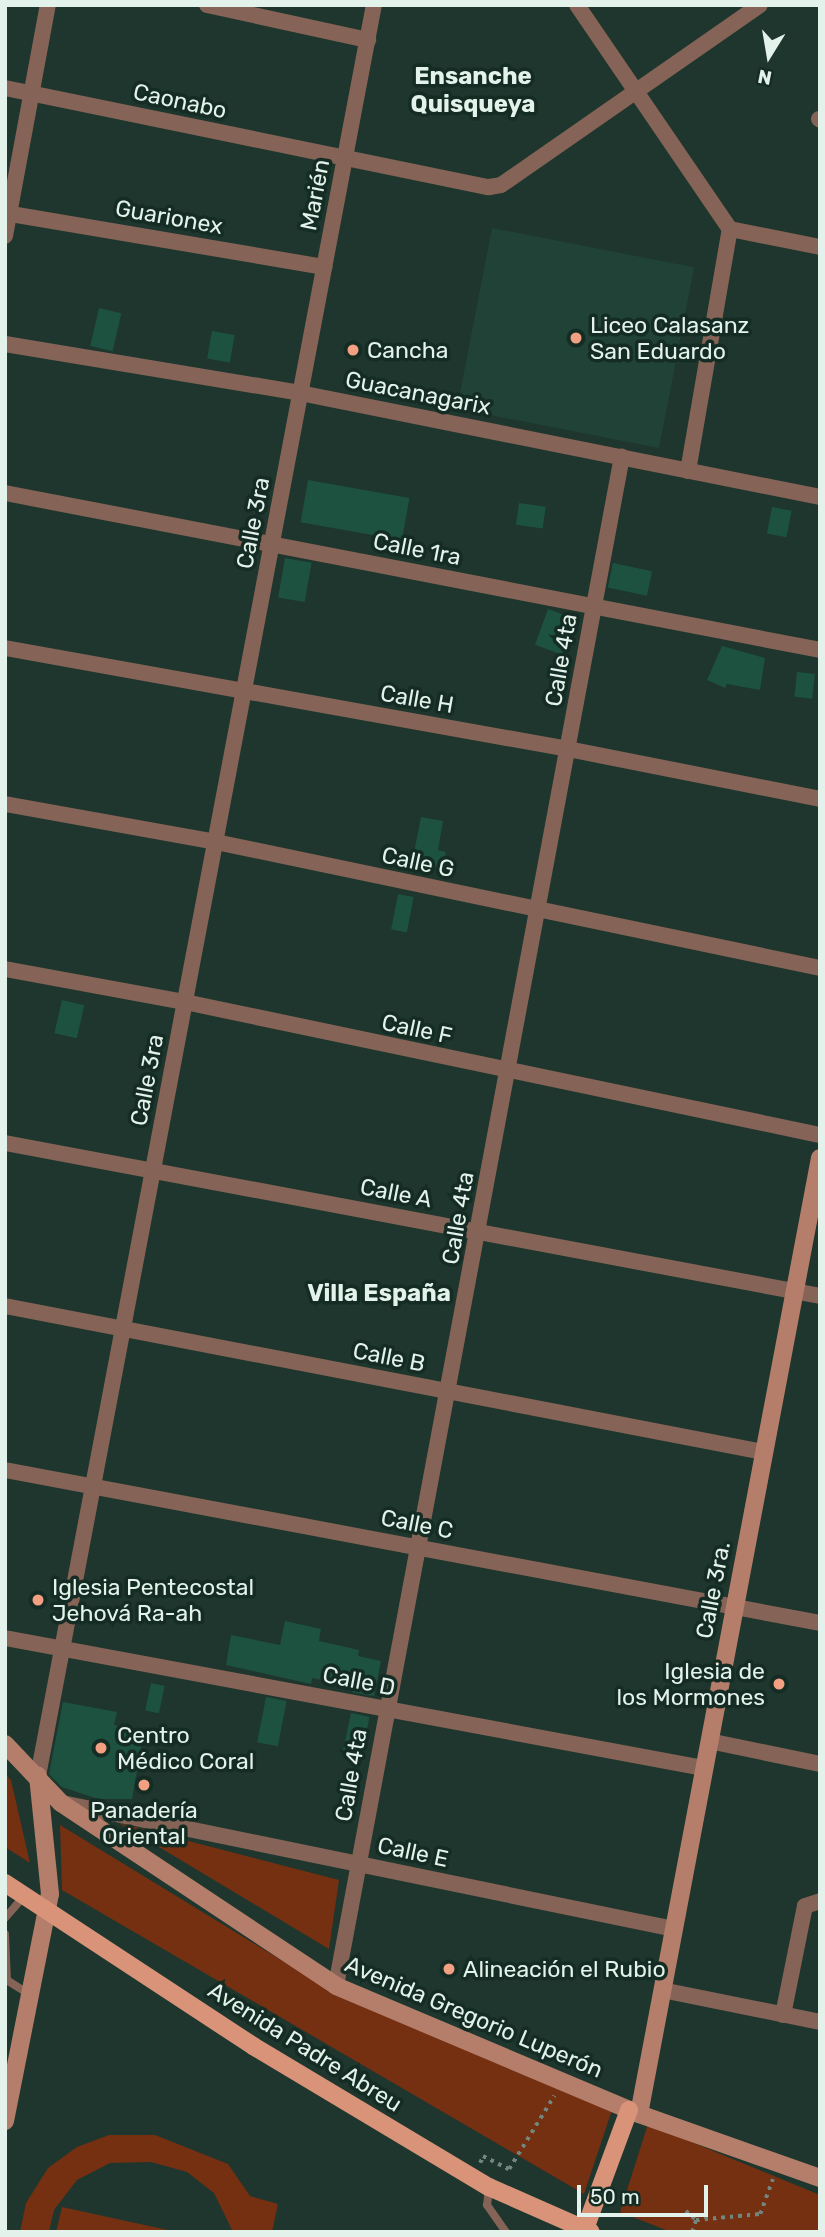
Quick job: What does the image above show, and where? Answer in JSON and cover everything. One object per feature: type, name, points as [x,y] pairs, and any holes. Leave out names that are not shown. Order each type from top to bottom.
[{"type":"main road","name":"Calle 3ra.","points":[[634,2112],[674,1929],[820,1158]]},
{"type":"main road","name":"Avenida Gregorio Luperón","points":[[5,1744],[61,1803],[336,1986],[634,2112],[820,2178]]},
{"type":"main road","points":[[5,2120],[48,1912],[38,1776]]},
{"type":"main road","name":"Avenida Padre Abreu","points":[[5,1883],[253,2046],[481,2182],[591,2231]]},
{"type":"main road","points":[[591,2231],[634,2112]]},
{"type":"street","points":[[5,236],[29,92],[47,5]]},
{"type":"street","points":[[207,5],[368,40]]},
{"type":"street","name":"Marién","points":[[300,393],[374,5]]},
{"type":"street","points":[[577,5],[639,92],[730,229],[688,471]]},
{"type":"street","name":"Caonabo","points":[[5,88],[474,186],[501,186],[760,5]]},
{"type":"street","name":"Guarionex","points":[[7,213],[324,267]]},
{"type":"street","points":[[730,229],[820,247]]},
{"type":"street","name":"Guacanagarix","points":[[5,344],[300,393],[820,497]]},
{"type":"street","name":"Calle 3ra","points":[[38,1776],[300,393]]},
{"type":"street","name":"Calle 4ta","points":[[336,1986],[386,1709],[421,1548],[622,457]]},
{"type":"street","name":"Calle 1ra","points":[[5,493],[820,650]]},
{"type":"street","name":"Calle H","points":[[5,648],[244,693],[568,748],[820,799]]},
{"type":"street","name":"Calle G","points":[[5,804],[216,842],[820,968]]},
{"type":"street","name":"Calle F","points":[[5,969],[185,1002],[820,1135]]},
{"type":"street","name":"Calle A","points":[[5,1143],[820,1296]]},
{"type":"street","name":"Calle B","points":[[5,1306],[764,1452]]},
{"type":"street","name":"Calle C","points":[[5,1470],[820,1623]]},
{"type":"street","name":"Calle D","points":[[5,1638],[704,1768]]},
{"type":"street","points":[[709,1741],[820,1764]]},
{"type":"street","name":"Calle E","points":[[61,1803],[674,1929]]},
{"type":"street","points":[[783,2015],[805,1906],[820,1901]]},
{"type":"street","points":[[662,1990],[820,2022]]},
{"type":"lane","points":[[5,1918],[24,1896]]},
{"type":"lane","points":[[5,1934],[6,1980],[32,1996]]},
{"type":"lane","points":[[481,2182],[487,2204],[506,2232]]},
{"type":"path","points":[[481,2182],[483,2156],[509,2169],[559,2081]]},
{"type":"path","points":[[686,2211],[696,2220],[760,2214],[778,2164]]},
{"type":"path","points":[[692,2232],[696,2220]]},
{"type":"shaded area","name":"Liceo Calasanz San Eduardo","points":[[492,228],[694,267],[659,448],[457,409]]},
{"type":"shaded area","points":[[5,1774],[11,1780],[30,1863],[5,1847]]},
{"type":"shaded area","points":[[119,1823],[339,1880],[329,1949]]},
{"type":"shaded area","points":[[60,1825],[345,1999],[612,2110],[584,2194],[62,1890]]},
{"type":"shaded area","points":[[648,2124],[820,2195],[820,2232],[671,2232],[620,2212]]},
{"type":"shaded area","points":[[109,2135],[155,2135],[228,2164],[250,2196],[278,2204],[272,2232],[233,2232],[214,2193],[187,2172],[151,2162],[110,2163],[77,2180],[54,2210],[49,2232],[20,2232],[26,2203],[48,2168],[77,2147]]},
{"type":"shaded area","points":[[62,2207],[177,2232],[56,2232]]},
{"type":"building","points":[[99,308],[121,313],[113,351],[90,346]]},
{"type":"building","points":[[212,331],[235,335],[230,363],[207,359]]},
{"type":"building","points":[[308,480],[409,498],[402,540],[301,522]]},
{"type":"building","points":[[519,503],[546,507],[543,529],[516,525]]},
{"type":"building","points":[[772,507],[792,511],[786,537],[767,534]]},
{"type":"building","points":[[285,558],[312,563],[305,602],[278,597]]},
{"type":"building","points":[[613,563],[652,571],[647,596],[608,587]]},
{"type":"building","points":[[548,609],[575,619],[562,655],[535,645]]},
{"type":"building","points":[[722,646],[765,658],[760,690],[727,684],[725,688],[707,680]]},
{"type":"building","points":[[797,672],[815,674],[812,699],[794,697]]},
{"type":"building","points":[[421,817],[443,821],[438,850],[446,852],[442,868],[412,863]]},
{"type":"building","points":[[398,894],[414,897],[407,932],[391,929]]},
{"type":"building","points":[[62,1000],[84,1005],[77,1038],[54,1033]]},
{"type":"building","points":[[285,1621],[321,1629],[319,1641],[359,1650],[358,1656],[381,1661],[374,1696],[352,1692],[353,1686],[312,1678],[311,1684],[226,1665],[231,1635],[280,1645]]},
{"type":"building","points":[[151,1683],[165,1686],[159,1713],[145,1710]]},
{"type":"building","points":[[266,1697],[287,1701],[278,1746],[257,1742]]},
{"type":"building","points":[[63,1702],[117,1712],[114,1725],[144,1731],[132,1799],[98,1799],[62,1787],[49,1774]]},
{"type":"building","points":[[351,1713],[370,1717],[361,1755],[343,1751]]},
{"type":"place","name":"Liceo Calasanz San Eduardo","points":[[576,338]]},
{"type":"place","name":"Cancha","points":[[353,350]]},
{"type":"place","name":"Iglesia Pentecostal Jehová Ra-ah","points":[[38,1600]]},
{"type":"place","name":"Iglesia de los Mormones","points":[[779,1684]]},
{"type":"place","name":"Centro Médico Coral","points":[[101,1748]]},
{"type":"place","name":"Panadería Oriental","points":[[144,1785]]},
{"type":"place","name":"Alineación el Rubio","points":[[449,1969]]},
{"type":"district","name":"Ensanche Quisqueya","points":[[473,91]]},
{"type":"district","name":"Villa España","points":[[379,1294]]}]
